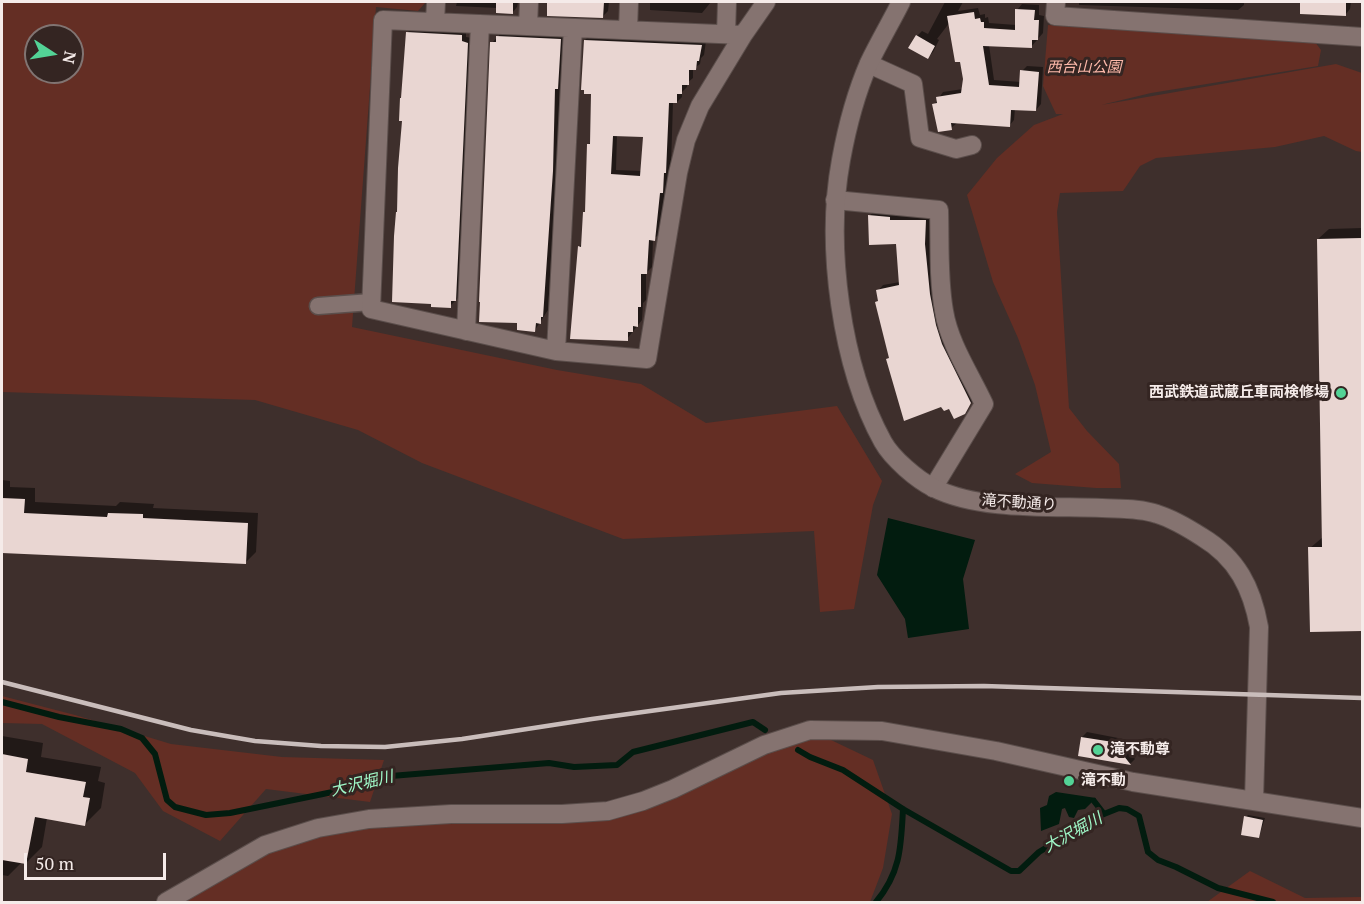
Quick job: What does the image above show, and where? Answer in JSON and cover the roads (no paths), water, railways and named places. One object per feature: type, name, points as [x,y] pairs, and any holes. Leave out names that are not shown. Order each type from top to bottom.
[{"type":"street","points":[[435,22],[436,2]]},
{"type":"street","points":[[528,26],[529,2]]},
{"type":"street","points":[[628,30],[630,2]]},
{"type":"street","points":[[727,2],[735,34]]},
{"type":"street","points":[[735,34],[383,20],[371,309],[556,351],[647,359],[678,173],[686,140],[735,34],[766,2]]},
{"type":"street","name":"滝不動通り","points":[[901,2],[869,64],[851,114],[835,200],[836,264],[844,324],[860,389],[884,444],[908,471],[933,488],[959,497],[995,504],[1124,509],[1155,513],[1182,524],[1211,542],[1230,559],[1243,578],[1254,601],[1259,627],[1254,800]]},
{"type":"street","points":[[1056,2],[1055,16],[1362,37]]},
{"type":"street","points":[[466,331],[480,24]]},
{"type":"street","points":[[556,351],[573,28]]},
{"type":"street","points":[[869,64],[913,84],[920,138],[956,149],[972,145]]},
{"type":"street","points":[[835,200],[939,210],[940,274],[944,312],[952,337],[984,404],[933,488]]},
{"type":"street","points":[[318,306],[371,302]]},
{"type":"street","points":[[166,903],[265,845],[318,828],[369,819],[451,814],[562,814],[608,811],[673,789],[764,745],[810,730],[882,731],[1024,756],[1133,782],[1362,818]]},
{"type":"waterway","name":"大沢堀川","points":[[2,702],[59,717],[121,729],[142,738],[155,754],[167,800],[175,807],[206,815],[230,813],[357,787],[391,776],[549,763],[574,767],[617,765],[633,752],[753,722],[765,730]]},
{"type":"waterway","name":"大沢堀川","points":[[798,750],[843,770],[903,809],[1011,871],[1019,871],[1039,852],[1099,816],[1119,808],[1127,809],[1139,816],[1148,852],[1158,860],[1218,888],[1273,902]]},
{"type":"waterway","points":[[1094,801],[1104,814]]},
{"type":"waterway","points":[[876,902],[895,869],[900,847],[903,809]]},
{"type":"railway","points":[[2,682],[191,730],[255,741],[321,746],[385,747],[462,739],[781,693],[878,687],[984,686],[1362,698]]},
{"type":"place","name":"西武鉄道武蔵丘車両検修場","points":[[1341,393]]},
{"type":"place","name":"滝不動尊","points":[[1098,750]]},
{"type":"place","name":"滝不動","points":[[1069,781]]},
{"type":"park label","name":"西台山公園","points":[[1084,68]]}]
